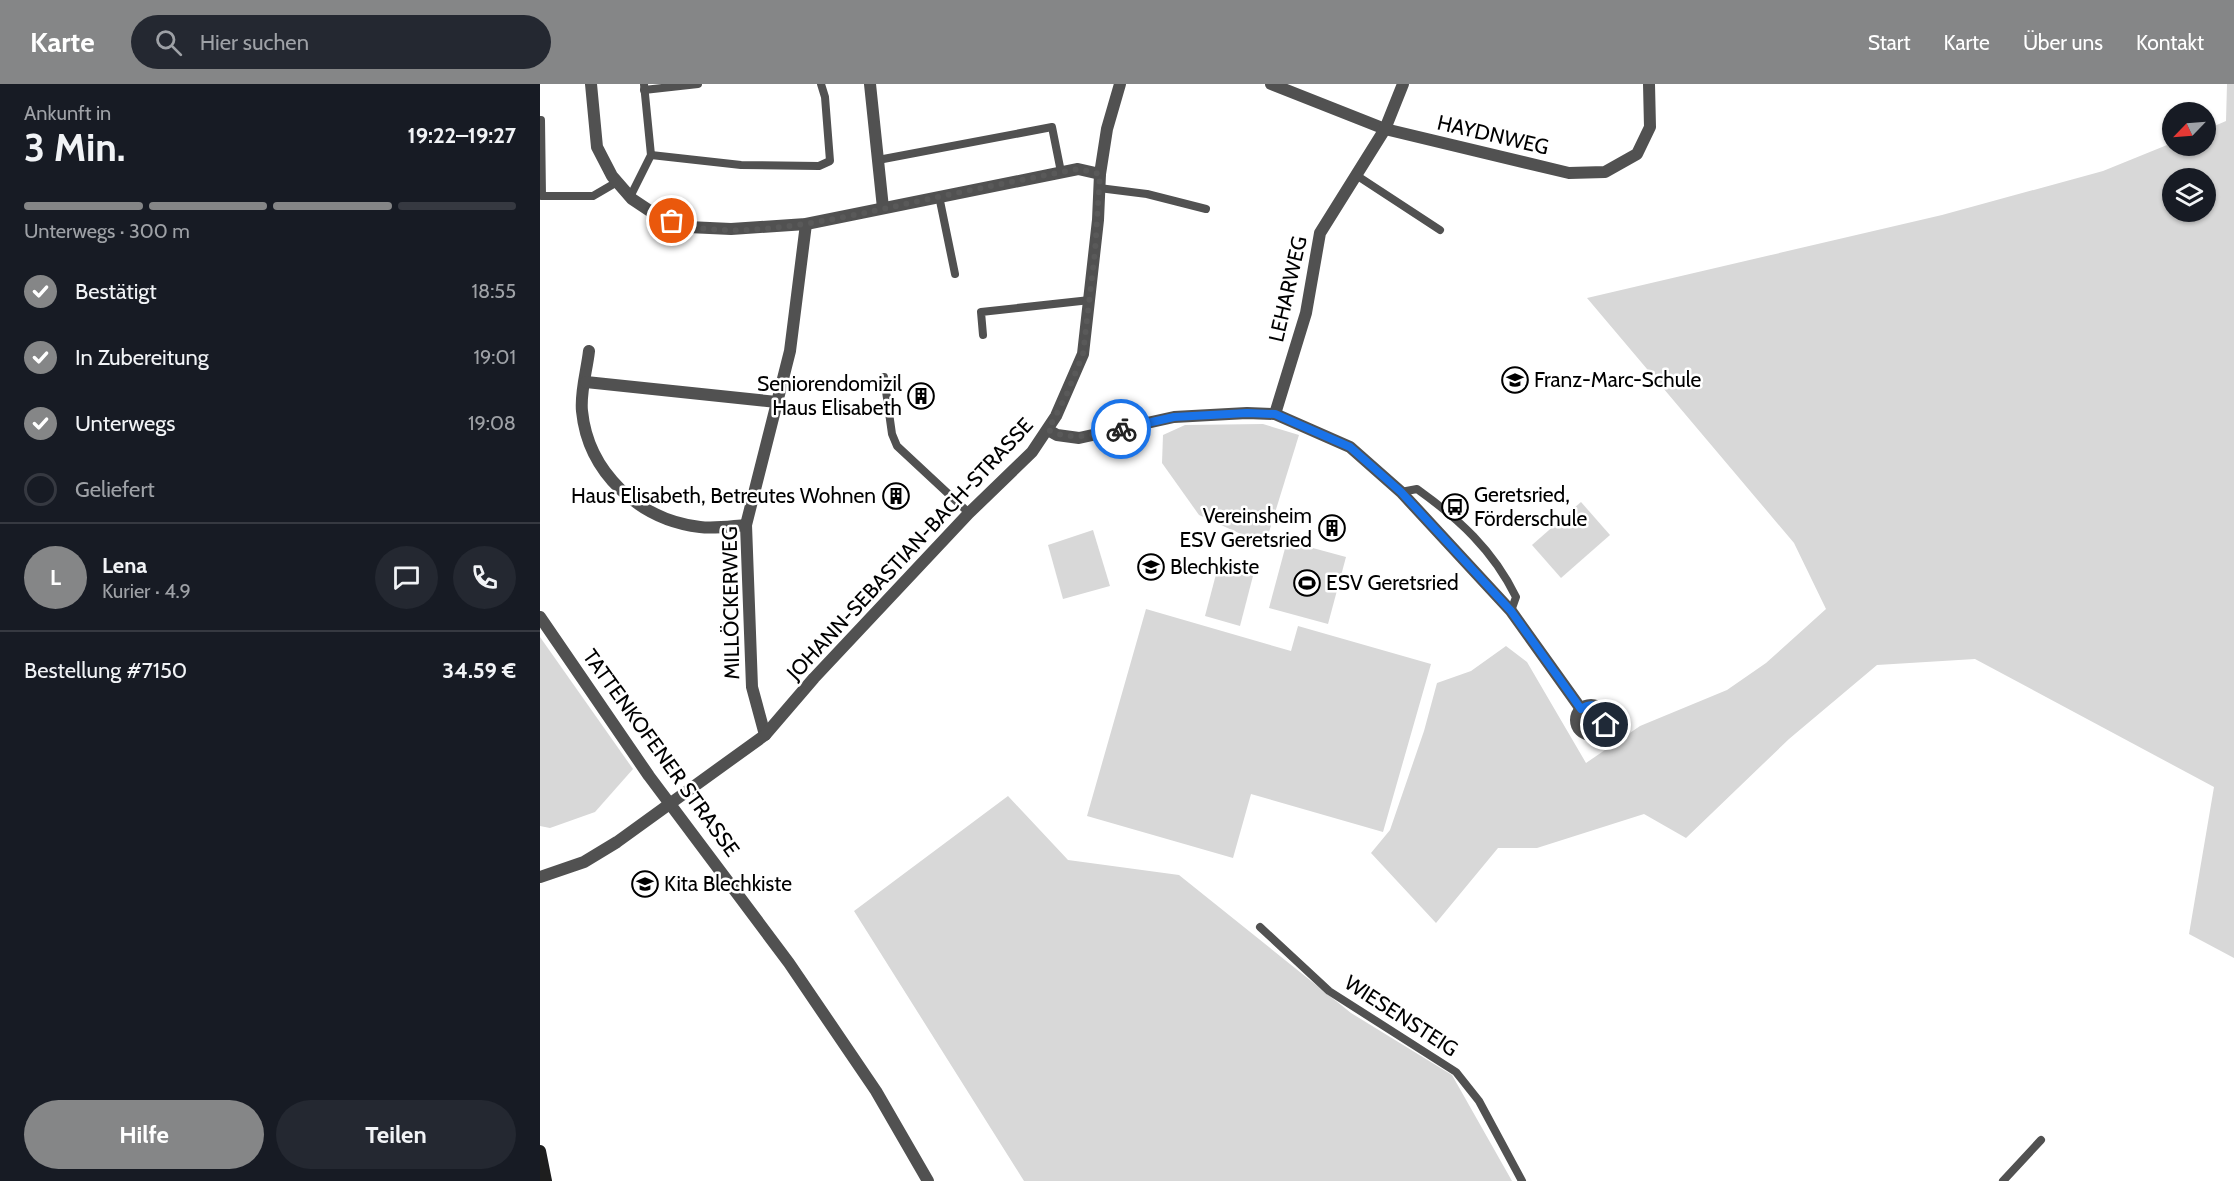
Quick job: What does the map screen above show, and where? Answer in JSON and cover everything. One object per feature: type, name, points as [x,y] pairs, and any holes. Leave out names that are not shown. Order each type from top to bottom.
[{"type":"main road","points":[[540,1151],[546,1181]]},
{"type":"street","points":[[591,84],[597,147],[617,182],[630,197],[656,215],[688,228],[731,229],[806,224],[1078,169],[1100,174]]},
{"type":"street","points":[[870,84],[884,208]]},
{"type":"street","name":"JOHANN-SEBASTIAN-BACH-STRASSE","points":[[540,876],[584,862],[765,735],[814,678],[969,513],[1032,452],[1048,430],[1066,396],[1083,354],[1090,300],[1100,174],[1107,129],[1120,84]]},
{"type":"street","name":"HAYDNWEG","points":[[1271,84],[1385,129],[1569,173],[1605,172],[1637,154],[1650,127],[1649,84]]},
{"type":"street","name":"LEHARWEG","points":[[1275,414],[1306,313],[1320,233],[1385,129],[1403,84]]},
{"type":"street","name":"MILLÖCKERWEG","points":[[765,735],[752,687],[746,525],[790,351],[806,224]]},
{"type":"street","points":[[589,351],[582,408],[586,436],[601,470],[629,497],[664,519],[701,528],[746,525]]},
{"type":"street","points":[[586,382],[777,402]]},
{"type":"street","points":[[1048,430],[1057,435],[1080,438],[1174,417],[1247,413],[1275,414],[1350,447],[1401,492],[1511,611],[1581,709]]},
{"type":"street","name":"TATTENKOFENER STRASSE","points":[[540,617],[669,804],[737,891],[789,963],[876,1091],[928,1181]]},
{"type":"lane","points":[[630,197],[651,155],[644,87],[698,84]]},
{"type":"lane","points":[[651,155],[741,165],[819,166],[830,160],[825,97],[821,84]]},
{"type":"lane","points":[[541,120],[542,196],[592,196],[617,182]]},
{"type":"lane","points":[[878,160],[1052,128],[1061,172]]},
{"type":"lane","points":[[1356,175],[1440,230]]},
{"type":"lane","points":[[1099,188],[1147,194],[1206,209]]},
{"type":"lane","points":[[939,196],[955,274]]},
{"type":"lane","points":[[983,335],[981,312],[1090,300]]},
{"type":"lane","points":[[884,376],[892,434],[897,446],[969,513]]},
{"type":"lane","points":[[1401,492],[1417,489],[1451,513],[1488,550],[1505,574],[1516,597],[1511,611]]},
{"type":"lane","name":"WIESENSTEIG","points":[[1260,927],[1329,991],[1456,1072],[1479,1101],[1522,1181]]},
{"type":"lane","points":[[2003,1181],[2041,1140]]},
{"type":"shaded area","points":[[2227,84],[2234,84],[2234,958],[2189,934],[2214,787],[1975,659],[1877,665],[1789,739],[1686,838],[1644,814],[1537,848],[1498,848],[1436,923],[1371,853],[1390,830],[1424,731],[1437,683],[1471,671],[1506,646],[1527,662],[1586,763],[1640,726],[1727,690],[1766,663],[1826,609],[1794,543],[1587,298],[1942,215],[2103,171],[2162,147],[2162,156],[2216,156],[2216,125],[2226,121]]},
{"type":"shaded area","points":[[1263,424],[1299,435],[1265,545],[1199,515],[1162,463],[1163,435],[1185,425]]},
{"type":"shaded area","points":[[1581,502],[1610,535],[1561,578],[1532,545]]},
{"type":"shaded area","points":[[1093,530],[1110,586],[1063,599],[1048,545]]},
{"type":"shaded area","name":"ESV Geretsried","points":[[1287,541],[1346,557],[1328,624],[1269,608]]},
{"type":"shaded area","points":[[1219,563],[1254,572],[1240,626],[1205,616]]},
{"type":"shaded area","points":[[1146,609],[1291,651],[1298,626],[1431,664],[1383,832],[1251,794],[1233,858],[1087,816]]},
{"type":"shaded area","points":[[540,637],[633,769],[595,812],[550,828],[540,826]]},
{"type":"shaded area","points":[[1008,796],[1068,860],[1179,875],[1351,1013],[1452,1075],[1512,1181],[1024,1181],[854,911]]},
{"type":"way so far","points":[[672,221],[688,228],[731,229],[806,224],[1078,169],[1100,174],[1095,252],[1083,354],[1066,396],[1048,430],[1057,435],[1080,438],[1121,429]]},
{"type":"place","name":"Franz-Marc-Schule","points":[[1515,380]]},
{"type":"place","name":"Seniorendomizil Haus Elisabeth","points":[[921,396]]},
{"type":"place","name":"Haus Elisabeth, Betreutes Wohnen","points":[[896,496]]},
{"type":"place","name":"Geretsried, Förderschule","points":[[1455,507]]},
{"type":"place","name":"Vereinsheim ESV Geretsried","points":[[1332,528]]},
{"type":"place","name":"Blechkiste","points":[[1151,567]]},
{"type":"place","name":"ESV Geretsried","points":[[1307,583]]},
{"type":"place","name":"Kita Blechkiste","points":[[645,884]]},
{"type":"route","points":[[1121,429],[1174,417],[1247,413],[1275,414],[1350,447],[1401,492],[1511,611],[1581,709],[1586,705],[1601,708],[1606,717],[1606,725]]}]
